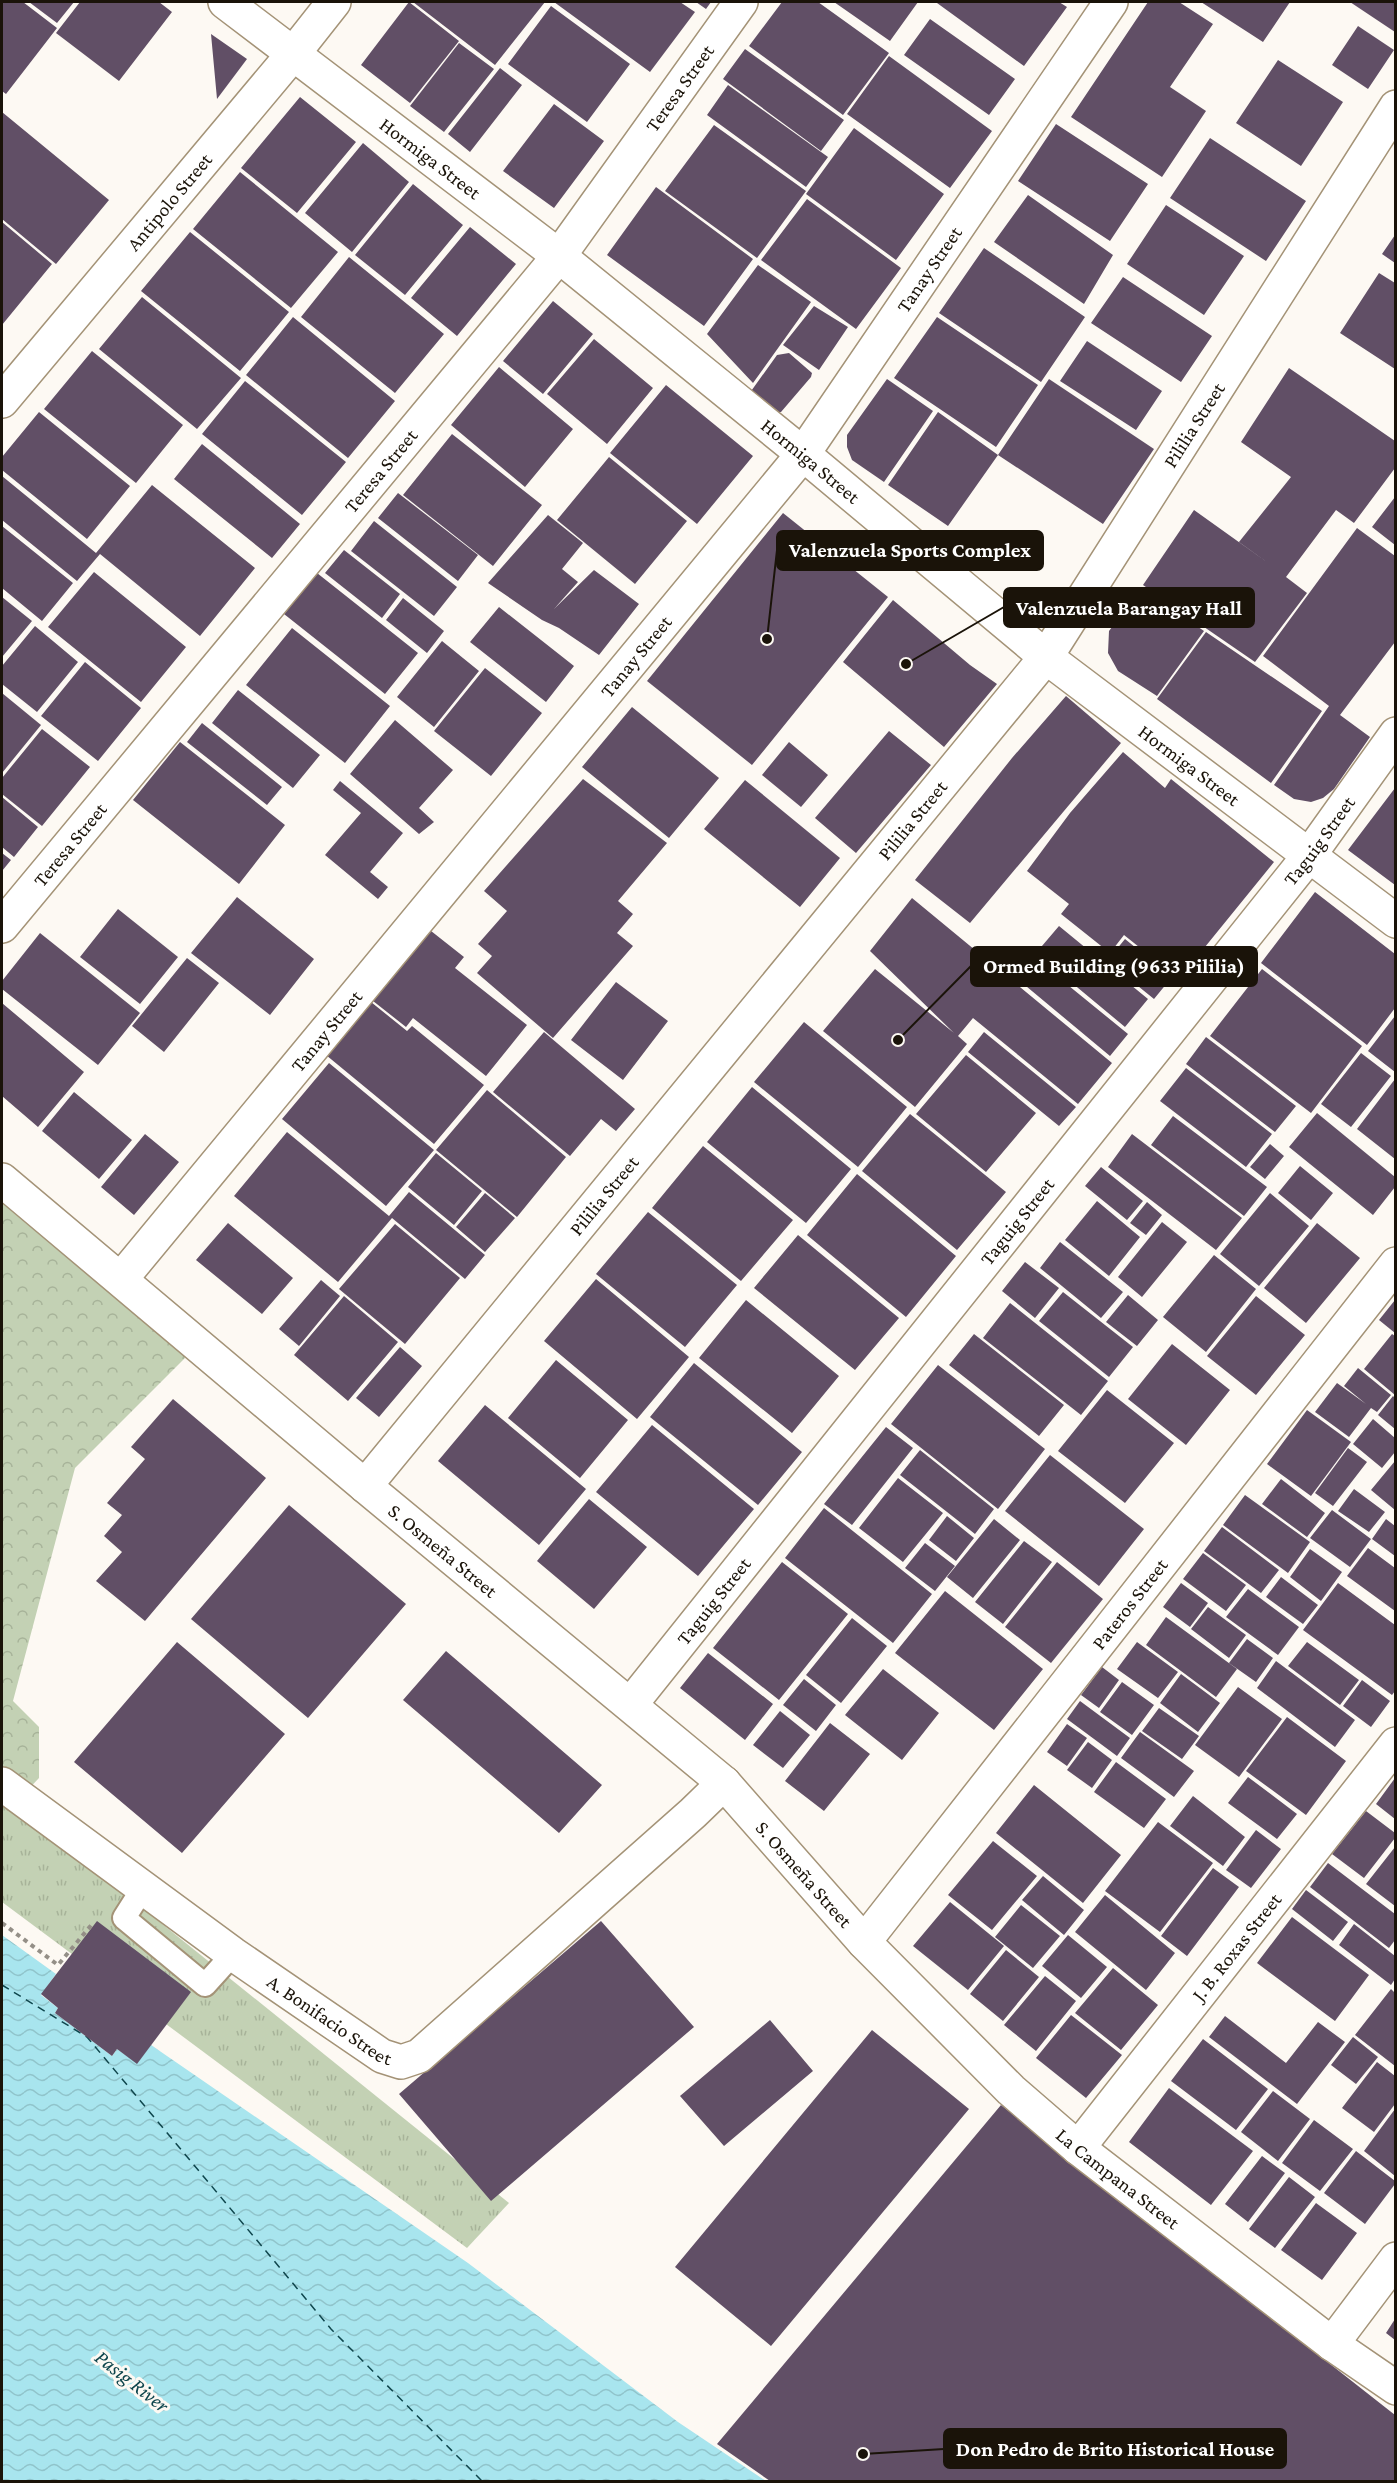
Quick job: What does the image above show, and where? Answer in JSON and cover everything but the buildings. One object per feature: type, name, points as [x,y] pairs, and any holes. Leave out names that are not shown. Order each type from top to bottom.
[{"type":"street","name":"Hormiga Street","points":[[225,2],[559,256],[803,454],[1046,657],[1395,921]]},
{"type":"street","name":"Antipolo Street","points":[[2,401],[334,2]]},
{"type":"street","name":"Teresa Street","points":[[2,926],[559,256],[741,2]]},
{"type":"street","name":"Tanay Street","points":[[120,1279],[803,454],[1111,2]]},
{"type":"street","name":"Pililia Street","points":[[365,1486],[1046,657],[1395,107]]},
{"type":"street","name":"Taguig Street","points":[[631,1704],[1308,857],[1395,734]]},
{"type":"street","name":"S. Osmeña Street","points":[[2,1180],[365,1486],[724,1783],[864,1942]]},
{"type":"street","name":"Pateros Street","points":[[864,1942],[1395,1264]]},
{"type":"street","name":"J. B. Roxas Street","points":[[1078,2148],[1395,1744]]},
{"type":"street","name":"A. Bonifacio Street","points":[[2,1784],[233,1954],[382,2056],[401,2062],[419,2056],[724,1783]]},
{"type":"street","name":"La Campana Street","points":[[864,1942],[1011,2090],[1078,2148],[1332,2344],[1395,2388]]},
{"type":"street","points":[[1332,2344],[1395,2259]]},
{"type":"path","points":[[2,1923],[58,1965],[94,1922],[100,1919]]},
{"type":"green space","points":[[2,1198],[186,1357],[75,1468],[13,1701],[39,1727],[39,1778],[2,1817]]},
{"type":"green space","points":[[2,1795],[509,2203],[467,2248],[2,1902]]},
{"type":"water","name":"Pasig River","points":[[2,1935],[56,1974],[41,1995],[58,2008],[55,2013],[112,2056],[117,2049],[137,2063],[151,2045],[468,2263],[678,2422],[766,2481],[2,2481]]},
{"type":"ferry route","points":[[2,1985],[87,2037],[331,2329],[483,2482]]},
{"type":"place","name":"Valenzuela Sports Complex","points":[[767,639]]},
{"type":"place","name":"Valenzuela Barangay Hall","points":[[906,664]]},
{"type":"place","name":"Ormed Building (9633 Pililia)","points":[[898,1040]]},
{"type":"place","name":"Don Pedro de Brito Historical House","points":[[863,2454]]}]
